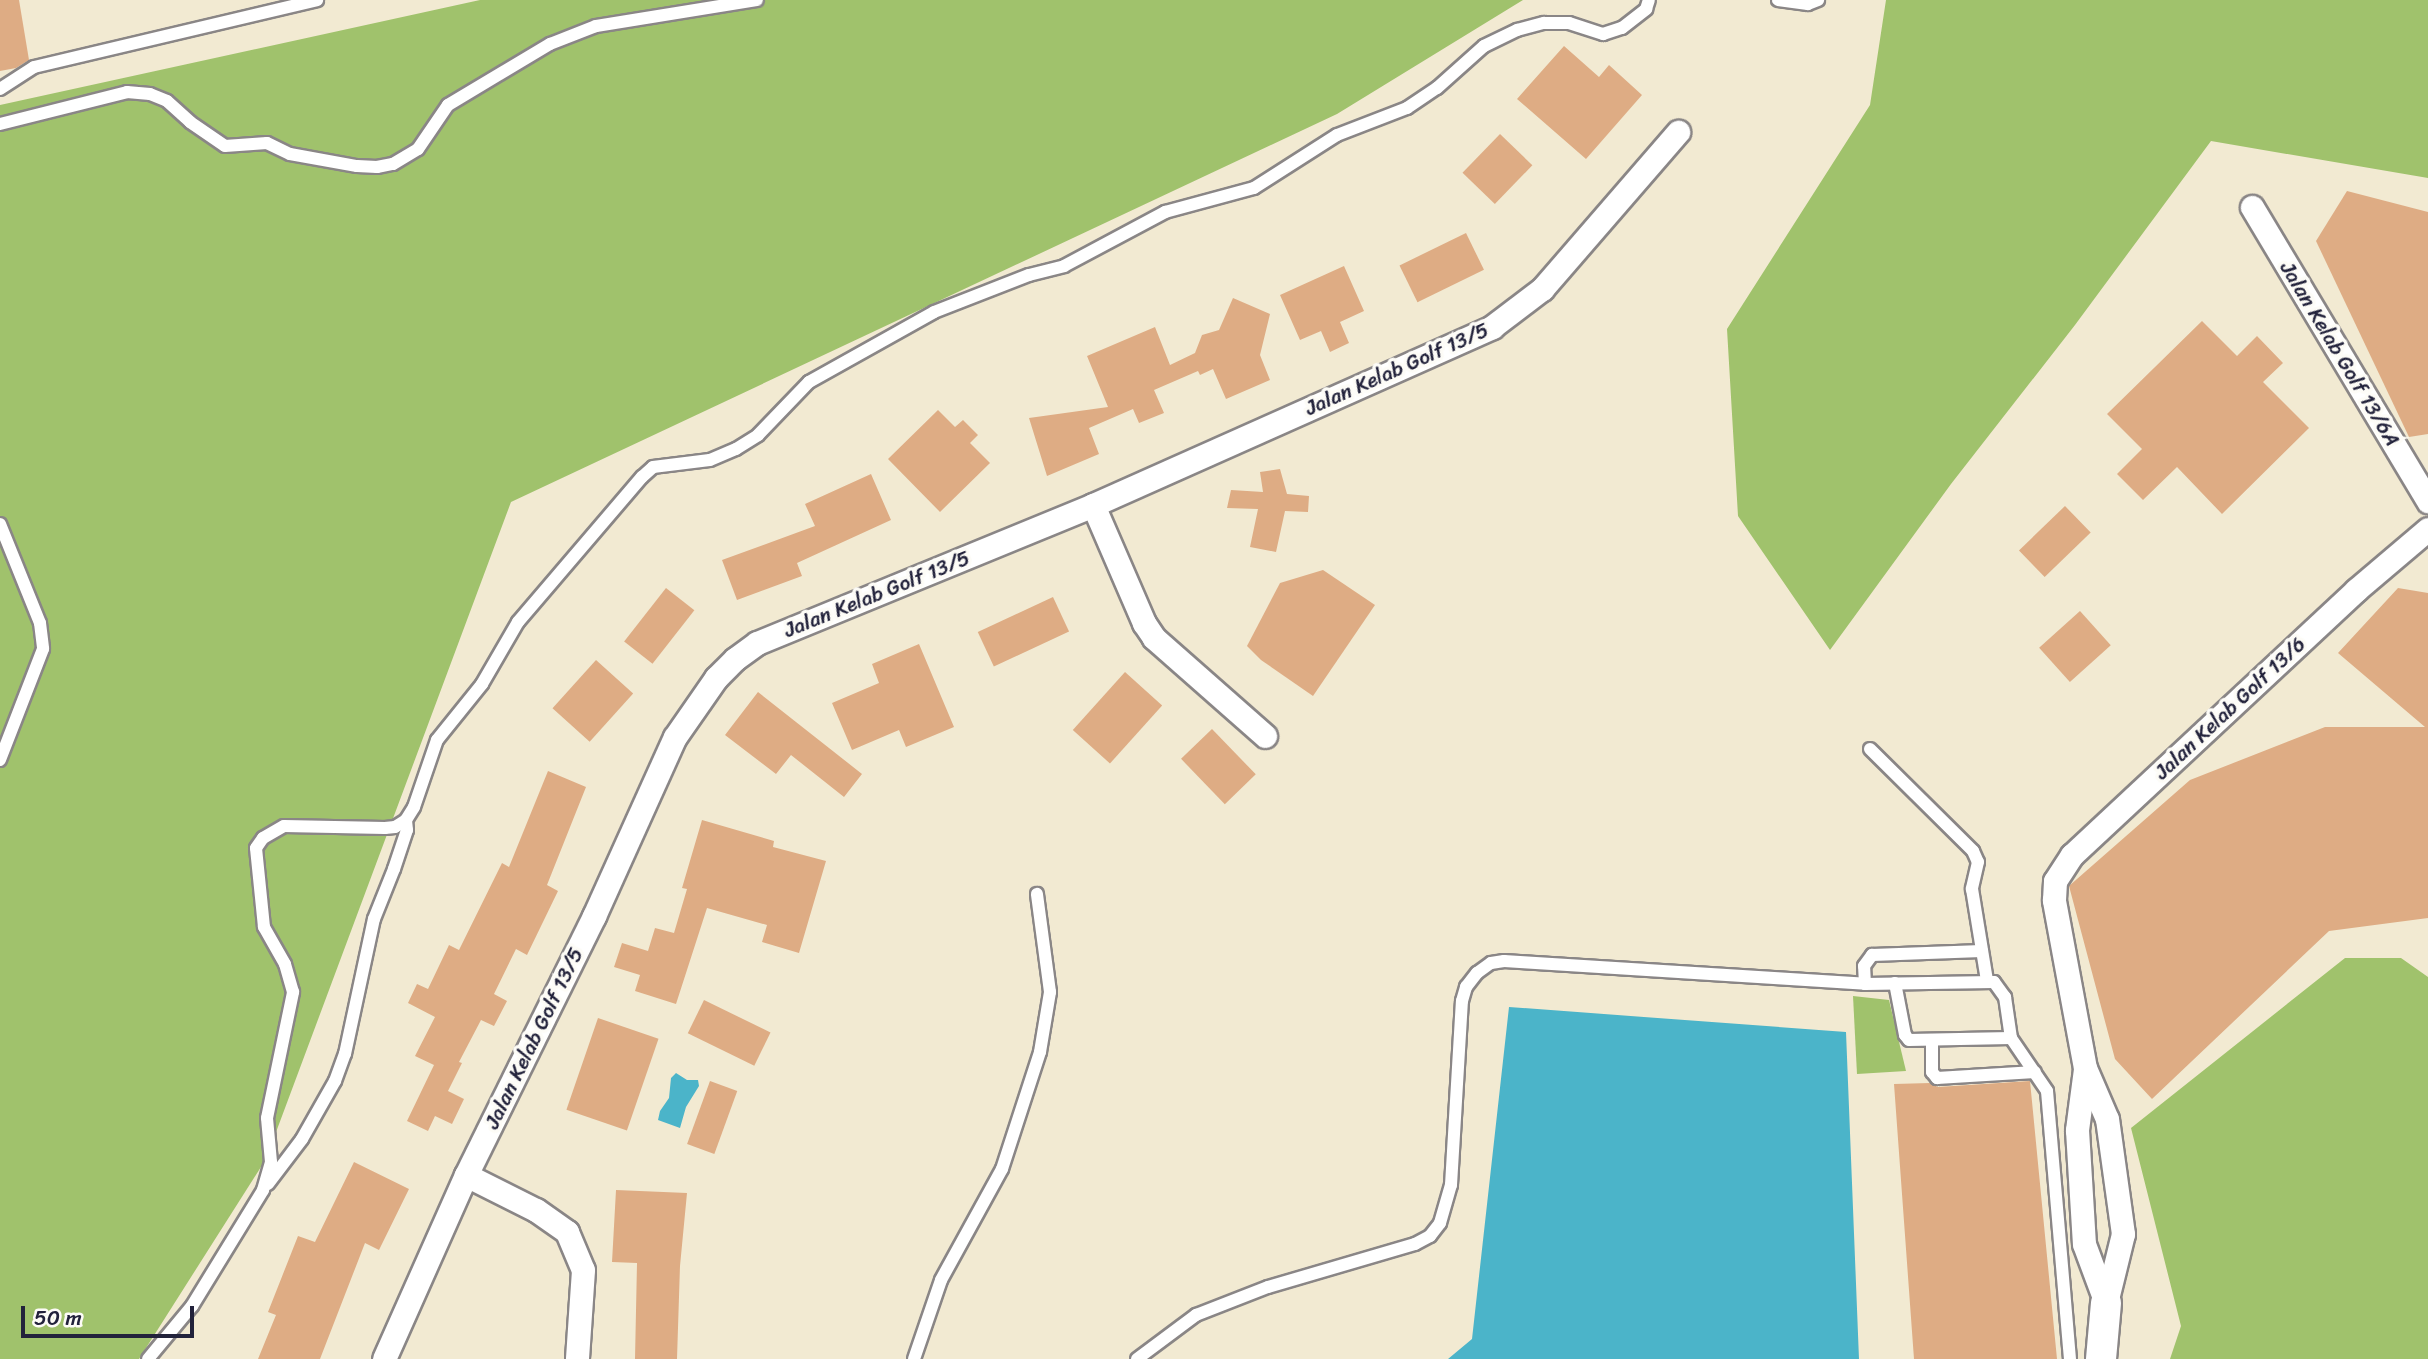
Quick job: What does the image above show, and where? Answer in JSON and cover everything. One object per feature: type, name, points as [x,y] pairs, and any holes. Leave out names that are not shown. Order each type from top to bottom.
[{"type":"street","name":"Jalan Kelab Golf 13/5","points":[[384,1359],[466,1175],[594,916],[676,737],[716,678],[757,643],[1093,505],[1492,327],[1542,289],[1678,132]]},
{"type":"street","name":"Jalan Kelab Golf 13/6A","points":[[2252,207],[2428,501]]},
{"type":"street","points":[[1093,505],[1144,623],[1154,638],[1265,736]]},
{"type":"street","name":"Jalan Kelab Golf 13/6","points":[[2085,1068],[2053,900],[2056,881],[2072,855],[2356,590],[2428,529]]},
{"type":"street","points":[[2085,1068],[2077,1130],[2084,1244],[2106,1303]]},
{"type":"street","points":[[2085,1068],[2107,1119],[2123,1234],[2106,1303],[2101,1359]]},
{"type":"street","points":[[466,1175],[536,1210],[567,1232],[583,1270],[577,1359]]},
{"type":"lane","points":[[0,89],[34,67],[317,0]]},
{"type":"lane","points":[[0,124],[127,92],[150,94],[167,101],[190,122],[225,146],[267,143],[290,154],[377,167],[393,164],[418,149],[448,104],[550,44],[596,26],[757,0]]},
{"type":"lane","points":[[263,1190],[271,1162],[267,1118],[293,992],[285,964],[264,927],[256,848],[262,838],[284,826],[385,828],[395,827],[406,820],[414,807],[437,740],[482,684],[518,622],[575,553],[653,467],[710,460],[736,449],[758,435],[809,382],[934,312],[1029,275],[1064,266],[1165,212],[1254,188],[1337,135],[1407,108],[1437,88],[1484,46],[1517,30],[1544,23],[1569,23],[1603,34],[1622,28],[1646,9],[1649,0]]},
{"type":"lane","points":[[1778,0],[1808,4],[1818,0]]},
{"type":"lane","points":[[0,524],[40,623],[43,649],[0,760]]},
{"type":"lane","points":[[1870,749],[1973,851],[1978,862],[1972,889],[1987,981]]},
{"type":"lane","points":[[148,1359],[192,1306],[263,1190],[302,1139],[335,1081],[345,1054],[374,919],[399,856],[407,830],[406,820]]},
{"type":"lane","points":[[914,1359],[941,1280],[1002,1168],[1040,1052],[1051,992],[1037,894]]},
{"type":"lane","points":[[1866,984],[1864,966],[1872,955],[1982,951]]},
{"type":"lane","points":[[1137,1359],[1196,1315],[1268,1287],[1415,1244],[1430,1236],[1440,1223],[1451,1185],[1462,1001],[1466,987],[1477,973],[1491,963],[1504,961],[1866,984],[1994,982],[2005,997],[2011,1038],[2047,1091],[2070,1359]]},
{"type":"lane","points":[[1895,983],[1905,1035],[1909,1040],[2011,1038]]},
{"type":"lane","points":[[1932,1040],[1932,1072],[1937,1078],[2035,1072]]},
{"type":"green space","points":[[480,0],[1523,0],[1337,114],[511,502],[266,1159],[139,1359],[0,1359],[0,105]]},
{"type":"green space","points":[[1886,0],[2428,0],[2428,178],[2211,141],[2075,325],[1951,484],[1830,650],[1738,516],[1727,329],[1870,105]]},
{"type":"green space","points":[[2345,958],[2401,958],[2428,977],[2428,1359],[2170,1359],[2181,1326],[2131,1128]]},
{"type":"green space","points":[[1853,996],[1889,1000],[1906,1071],[1857,1074]]},
{"type":"water","points":[[1509,1007],[1846,1032],[1859,1359],[1448,1359],[1472,1339]]},
{"type":"water","points":[[676,1073],[687,1080],[698,1080],[699,1086],[686,1107],[680,1128],[658,1120],[660,1111],[669,1098],[671,1078]]},
{"type":"building","points":[[0,0],[19,0],[29,60],[16,68],[0,71]]},
{"type":"building","points":[[1564,46],[1599,77],[1609,65],[1642,95],[1586,159],[1517,99]]},
{"type":"building","points":[[1500,134],[1532,165],[1495,204],[1462,173]]},
{"type":"building","points":[[2347,191],[2428,212],[2428,434],[2409,437],[2316,241]]},
{"type":"building","points":[[1466,233],[1484,270],[1417,302],[1399,265]]},
{"type":"building","points":[[1344,266],[1364,311],[1340,322],[1349,343],[1330,352],[1321,331],[1300,340],[1280,295]]},
{"type":"building","points":[[1233,298],[1270,314],[1260,355],[1270,380],[1226,399],[1213,369],[1200,375],[1198,371],[1154,390],[1164,413],[1139,423],[1133,409],[1089,428],[1099,454],[1047,476],[1029,418],[1108,407],[1087,356],[1155,327],[1170,365],[1195,353],[1202,335],[1219,330]]},
{"type":"building","points":[[2202,321],[2237,356],[2257,336],[2283,363],[2263,382],[2309,428],[2222,514],[2177,467],[2143,500],[2117,474],[2142,449],[2107,414]]},
{"type":"building","points":[[938,410],[955,427],[963,420],[978,435],[970,443],[990,463],[940,512],[888,459]]},
{"type":"building","points":[[1280,469],[1287,494],[1309,496],[1308,512],[1285,511],[1276,552],[1250,547],[1258,509],[1227,508],[1231,490],[1263,492],[1260,472]]},
{"type":"building","points":[[871,474],[891,520],[797,563],[802,576],[737,600],[722,560],[815,526],[805,504]]},
{"type":"building","points":[[2065,506],[2091,533],[2045,577],[2019,550]]},
{"type":"building","points":[[1323,570],[1375,605],[1313,696],[1261,660],[1247,646],[1280,583]]},
{"type":"building","points":[[666,588],[694,610],[653,664],[624,642]]},
{"type":"building","points":[[2398,588],[2428,593],[2428,918],[2329,931],[2152,1099],[2115,1059],[2069,886],[2190,780],[2325,727],[2425,727],[2338,653]]},
{"type":"building","points":[[1053,597],[1069,631],[994,667],[978,632]]},
{"type":"building","points":[[2080,611],[2111,645],[2070,682],[2039,648]]},
{"type":"building","points":[[919,644],[954,727],[906,747],[899,730],[852,750],[832,703],[879,683],[872,664]]},
{"type":"building","points":[[596,660],[633,693],[590,742],[553,708]]},
{"type":"building","points":[[1125,672],[1162,705],[1110,763],[1073,730]]},
{"type":"building","points":[[758,692],[862,774],[844,797],[791,755],[776,774],[725,735]]},
{"type":"building","points":[[1212,729],[1256,774],[1225,804],[1181,759]]},
{"type":"building","points":[[548,771],[586,787],[547,885],[558,891],[527,955],[516,949],[494,994],[507,1001],[494,1026],[481,1020],[459,1062],[462,1063],[448,1091],[464,1099],[452,1124],[435,1116],[428,1131],[407,1121],[434,1065],[415,1056],[435,1017],[408,1003],[417,984],[428,989],[449,945],[459,950],[502,863],[509,867]]},
{"type":"building","points":[[702,820],[774,841],[773,847],[826,861],[799,953],[762,942],[767,925],[707,908],[676,1004],[635,991],[640,975],[614,967],[622,943],[648,951],[655,928],[674,933],[687,889],[682,888]]},
{"type":"building","points":[[704,1000],[771,1032],[754,1066],[688,1033]]},
{"type":"building","points":[[598,1018],[659,1039],[627,1131],[566,1110]]},
{"type":"building","points":[[710,1081],[737,1091],[714,1154],[687,1144]]},
{"type":"building","points":[[2030,1081],[2057,1359],[1914,1359],[1894,1084],[1930,1083],[1938,1087]]},
{"type":"building","points":[[354,1162],[409,1189],[379,1250],[365,1243],[320,1359],[258,1359],[276,1315],[268,1312],[298,1236],[315,1242]]},
{"type":"building","points":[[616,1190],[687,1193],[680,1266],[677,1359],[635,1359],[637,1263],[612,1262]]}]
